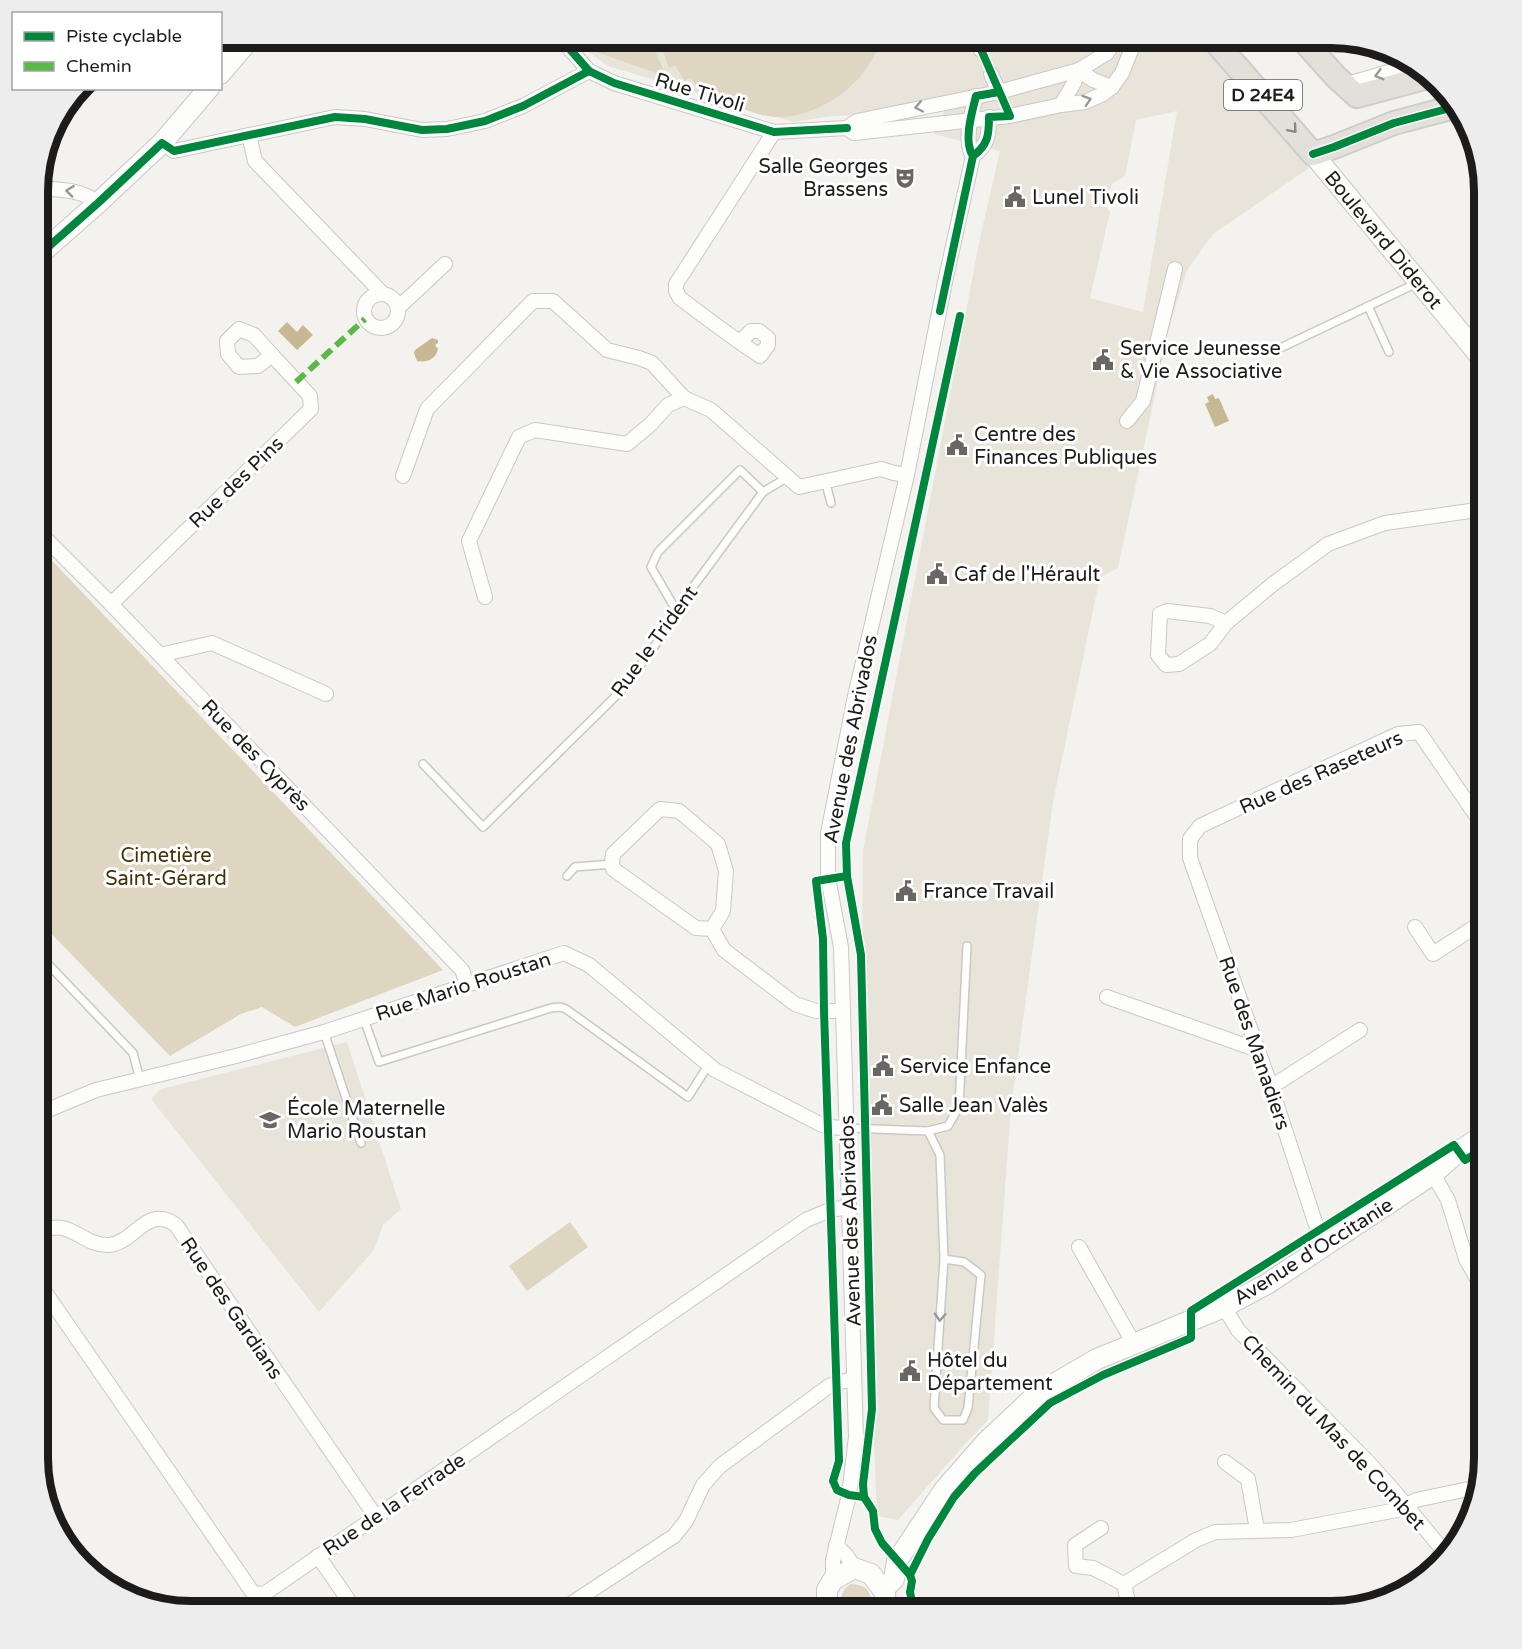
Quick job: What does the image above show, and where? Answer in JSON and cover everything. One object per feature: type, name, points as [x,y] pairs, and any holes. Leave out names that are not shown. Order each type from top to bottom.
[{"type":"main road","name":"Boulevard Diderot","points":[[1221,48],[1313,154]]},
{"type":"main road","points":[[1310,48],[1357,96],[1420,79]]},
{"type":"main road","points":[[1313,154],[1394,123],[1448,109]]},
{"type":"street","points":[[224,48],[224,70]]},
{"type":"street","points":[[224,70],[243,48]]},
{"type":"street","name":"Rue Tivoli","points":[[569,48],[589,71],[614,83],[774,132],[847,128],[857,121],[999,92],[1079,70],[1107,53],[1110,48]]},
{"type":"street","points":[[1061,105],[1079,70],[1093,80],[1112,87],[1122,73],[1132,48]]},
{"type":"street","points":[[1344,85],[1404,68]]},
{"type":"street","points":[[162,143],[174,151],[335,117],[365,119],[422,130],[447,129],[485,121],[523,106],[589,71]]},
{"type":"street","points":[[991,74],[999,92]]},
{"type":"street","name":"Rue Tivoli","points":[[847,128],[854,132],[1010,116],[1085,102],[1112,87]]},
{"type":"street","points":[[48,247],[162,143],[207,90]]},
{"type":"street","points":[[976,96],[989,117]]},
{"type":"street","points":[[970,119],[976,96]]},
{"type":"street","name":"Avenue des Abrivados","points":[[833,1580],[833,1560],[849,1495],[856,1437],[841,947],[828,878],[828,833],[855,696],[907,475],[945,282],[973,156],[982,149],[989,135],[989,117]]},
{"type":"street","name":"Avenue des Abrivados","points":[[970,119],[969,150],[973,156]]},
{"type":"street","points":[[740,342],[680,298],[676,291],[676,284],[774,132]]},
{"type":"street","points":[[249,135],[255,161],[382,293]]},
{"type":"street","name":"Boulevard Diderot","points":[[1313,154],[1474,348]]},
{"type":"street","points":[[48,189],[77,192],[90,196],[98,203]]},
{"type":"street","points":[[398,308],[444,264]]},
{"type":"street","points":[[1127,421],[1143,401],[1175,269]]},
{"type":"street","points":[[382,293],[395,299],[398,308],[396,320],[386,327],[374,327],[369,324],[364,314],[365,303],[372,296],[382,293]]},
{"type":"street","points":[[402,476],[427,409],[533,301],[553,301],[607,350],[652,363],[684,398],[711,410],[799,487],[881,469],[907,475]]},
{"type":"street","name":"Rue des Pins","points":[[111,604],[311,409],[310,396],[272,355]]},
{"type":"street","points":[[485,597],[469,541],[519,437],[535,430],[627,444],[651,424],[668,405],[684,398]]},
{"type":"street","points":[[1226,623],[1210,616],[1167,611],[1160,614],[1158,656],[1166,665],[1179,664],[1210,644],[1226,623],[1273,584],[1328,544],[1385,523],[1474,511]]},
{"type":"street","name":"Rue des Cyprès","points":[[48,541],[462,970],[467,984]]},
{"type":"street","points":[[160,655],[212,642],[326,694]]},
{"type":"street","name":"Rue des Raseteurs","points":[[1190,839],[1200,826],[1398,734],[1419,732],[1474,811]]},
{"type":"street","points":[[660,809],[679,811],[718,844],[726,871],[723,911],[712,929],[696,928],[613,869],[613,854],[660,809]]},
{"type":"street","name":"Rue des Manadiers","points":[[1190,839],[1190,858],[1271,1087],[1315,1222],[1326,1245]]},
{"type":"street","points":[[1415,927],[1433,954],[1474,928]]},
{"type":"street","points":[[712,929],[724,950],[795,1004],[816,1011],[843,1009]]},
{"type":"street","name":"Rue Mario Roustan","points":[[48,1110],[96,1090],[324,1032],[564,952],[590,965],[715,1070],[820,1124],[827,1127],[847,1128]]},
{"type":"street","points":[[1107,997],[1258,1050]]},
{"type":"street","points":[[1271,1087],[1360,1030]]},
{"type":"street","name":"Avenue d'Occitanie","points":[[833,1580],[870,1577],[878,1567],[897,1561],[944,1490],[986,1442],[1037,1394],[1097,1359],[1224,1307],[1267,1284],[1433,1174],[1474,1142]]},
{"type":"street","points":[[1433,1174],[1448,1200],[1466,1259],[1474,1272]]},
{"type":"street","name":"Rue de la Ferrade","points":[[48,1296],[254,1593],[264,1594],[806,1220],[830,1210],[849,1207]]},
{"type":"street","name":"Rue des Gardians","points":[[48,1227],[60,1226],[98,1244],[110,1245],[119,1242],[148,1221],[158,1218],[167,1219],[176,1225],[376,1517]]},
{"type":"street","points":[[1078,1247],[1134,1344]]},
{"type":"street","name":"Chemin du Mas de Combet","points":[[1224,1307],[1238,1330],[1369,1463],[1442,1549]]},
{"type":"street","points":[[575,1601],[674,1536],[686,1521],[703,1485],[720,1466],[829,1386],[854,1379]]},
{"type":"street","points":[[1225,1462],[1248,1479],[1257,1530]]},
{"type":"street","points":[[1124,1584],[1196,1540],[1215,1532],[1291,1530],[1397,1510],[1416,1500],[1470,1489]]},
{"type":"street","points":[[1101,1528],[1074,1545],[1076,1566],[1093,1569],[1124,1584]]},
{"type":"street","points":[[836,1545],[885,1592],[885,1601]]},
{"type":"street","points":[[318,1556],[349,1601]]},
{"type":"street","points":[[827,1601],[827,1590],[833,1580]]},
{"type":"street","points":[[1124,1584],[1128,1601]]},
{"type":"lane","points":[[1261,347],[1274,351],[1419,282]]},
{"type":"lane","points":[[1368,306],[1389,352]]},
{"type":"lane","points":[[676,610],[651,567],[658,552],[740,470],[763,492]]},
{"type":"lane","name":"Rue le Trident","points":[[423,764],[483,827],[621,691],[662,636],[676,610],[763,492],[788,477]]},
{"type":"lane","points":[[825,480],[831,503]]},
{"type":"lane","points":[[567,876],[575,867],[612,864]]},
{"type":"lane","points":[[847,1128],[928,1131],[948,1126],[959,1107],[967,946]]},
{"type":"lane","points":[[48,964],[133,1053],[140,1080]]},
{"type":"lane","points":[[364,1019],[379,1062],[560,1007],[566,1009],[688,1097],[709,1064]]},
{"type":"lane","points":[[324,1032],[361,1143]]},
{"type":"lane","points":[[928,1131],[940,1155],[944,1259],[934,1408],[943,1420],[963,1420],[968,1408],[981,1275],[964,1262],[944,1259]]},
{"type":"shaded area","points":[[583,48],[1207,48],[1309,168],[1213,234],[1187,270],[1169,329],[1118,568],[1100,577],[1053,802],[1011,1107],[988,1420],[898,1520],[877,1516],[861,1112],[863,851],[980,238],[1000,151],[934,134],[950,98],[860,115],[832,116],[793,122],[608,66]],"holes":[[[1177,111],[1143,312],[1090,298],[1110,212],[1106,207],[1112,184],[1125,176],[1136,120]]]},
{"type":"shaded area","points":[[287,322],[297,332],[303,325],[313,335],[297,350],[278,331]]},
{"type":"shaded area","points":[[432,338],[438,340],[435,345],[438,349],[435,355],[428,361],[417,361],[415,350]]},
{"type":"shaded area","points":[[1213,394],[1215,399],[1219,398],[1229,421],[1215,427],[1205,404],[1209,402],[1207,397]]},
{"type":"shaded area","points":[[347,1042],[401,1209],[383,1225],[374,1250],[319,1312],[151,1099],[161,1089]]},
{"type":"green space","points":[[589,48],[654,48],[667,77]]},
{"type":"green space","points":[[662,48],[878,48],[859,78],[837,97],[810,111],[782,117],[758,114],[711,98],[690,78],[685,81],[675,65],[669,68]]},
{"type":"green space","name":"Cimetière Saint-Gérard","points":[[48,556],[443,970],[295,1027],[262,1007],[241,1014],[170,1056],[48,930]]},
{"type":"green space","points":[[570,1222],[588,1247],[527,1291],[509,1266]]},
{"type":"green space","points":[[850,1584],[866,1588],[871,1601],[841,1601],[842,1593]]},
{"type":"marked path","points":[[296,382],[365,319]]},
{"type":"cycle path","points":[[569,48],[589,71],[614,83],[774,132],[847,128]]},
{"type":"cycle path","points":[[940,311],[973,156],[982,148],[987,139],[989,117],[1010,116],[980,48]]},
{"type":"cycle path","points":[[48,247],[162,143],[174,151],[335,117],[365,119],[422,130],[447,129],[485,121],[523,106],[589,71]]},
{"type":"cycle path","points":[[973,156],[968,135],[976,96],[999,92]]},
{"type":"cycle path","points":[[1313,154],[1394,123],[1448,109]]},
{"type":"cycle path","points":[[912,1601],[910,1575],[882,1543],[875,1529],[873,1511],[864,1497],[863,1484],[872,1409],[861,955],[847,876],[846,843],[960,316]]},
{"type":"cycle path","points":[[847,876],[816,881],[823,939],[839,1461],[833,1481],[837,1490],[849,1495],[864,1497]]},
{"type":"cycle path","points":[[910,1575],[928,1539],[954,1497],[975,1473],[1050,1403],[1103,1375],[1191,1338],[1191,1311],[1454,1145],[1465,1160],[1474,1155]]},
{"type":"place","name":"Salle Georges Brassens","points":[[905,178]]},
{"type":"place","name":"Lunel Tivoli","points":[[1015,197]]},
{"type":"place","name":"Service Jeunesse & Vie Associative","points":[[1103,360]]},
{"type":"place","name":"Centre des Finances Publiques","points":[[957,445]]},
{"type":"place","name":"Caf de l'Hérault","points":[[937,574]]},
{"type":"place","name":"France Travail","points":[[906,891]]},
{"type":"place","name":"Service Enfance","points":[[883,1066]]},
{"type":"place","name":"Salle Jean Valès","points":[[882,1105]]},
{"type":"place","name":"École Maternelle Mario Roustan","points":[[270,1120]]},
{"type":"place","name":"Hôtel du Département","points":[[910,1371]]}]
